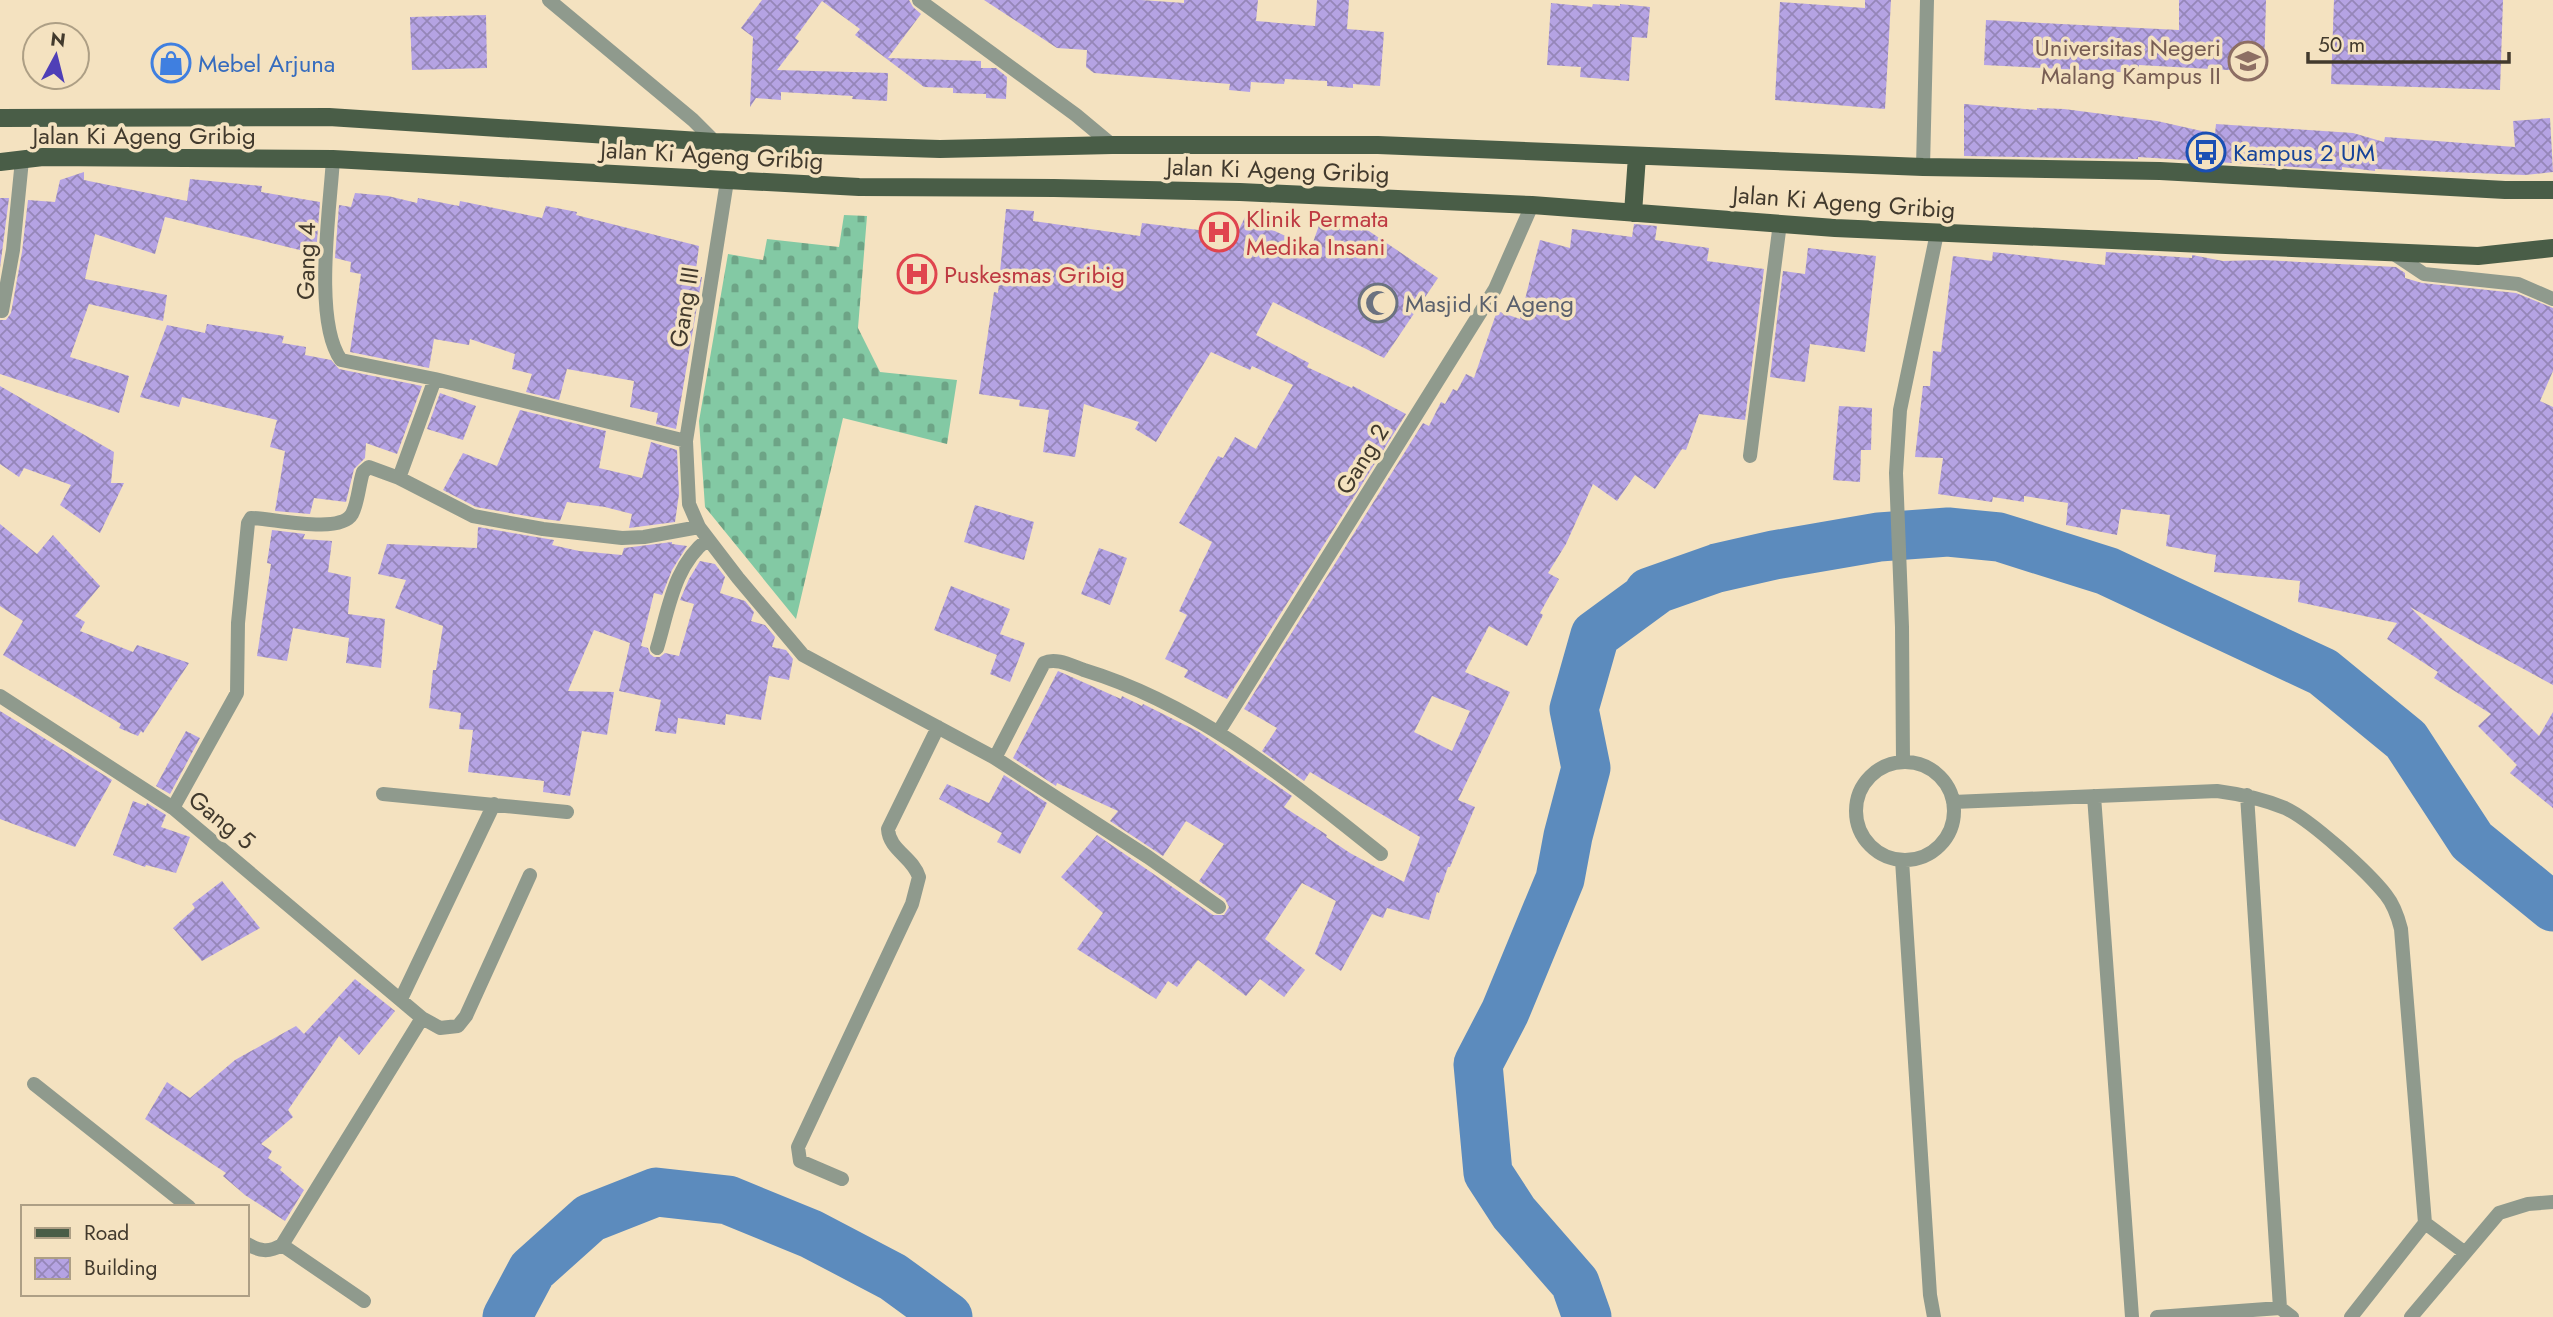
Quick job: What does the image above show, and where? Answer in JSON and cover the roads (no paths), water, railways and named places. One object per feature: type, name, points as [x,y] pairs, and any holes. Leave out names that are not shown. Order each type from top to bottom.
[{"type":"main road","name":"Jalan Ki Ageng Gribig","points":[[0,118],[329,117],[715,142],[940,149],[1112,145],[1378,145],[1923,167],[2160,170],[2505,190],[2553,190]]},
{"type":"main road","points":[[1633,213],[1637,156]]},
{"type":"main road","name":"Jalan Ki Ageng Gribig","points":[[0,162],[43,157],[333,159],[926,189],[1054,188],[1240,192],[1532,205],[1835,228],[2478,256],[2553,248]]},
{"type":"street","points":[[549,0],[715,142]]},
{"type":"street","points":[[919,0],[1076,115],[1112,145]]},
{"type":"street","points":[[1923,167],[1927,0]]},
{"type":"street","name":"Gang 4","points":[[333,159],[326,286],[333,347],[341,360],[435,379]]},
{"type":"street","points":[[2,311],[13,250],[22,160]]},
{"type":"street","name":"Gang III","points":[[727,181],[686,441],[689,505],[703,533],[803,655],[995,758],[1149,857],[1219,907]]},
{"type":"street","name":"Gang 2","points":[[1219,731],[1496,289],[1532,205]]},
{"type":"street","points":[[1750,456],[1780,223]]},
{"type":"street","points":[[1903,762],[1902,627],[1896,474],[1900,410],[1937,233]]},
{"type":"street","points":[[2391,252],[2424,274],[2518,284],[2553,299]]},
{"type":"street","points":[[399,478],[435,379],[686,441]]},
{"type":"street","points":[[173,808],[237,693],[238,623],[249,519],[254,517],[323,525],[341,523],[352,514],[365,468],[369,467],[399,478],[473,516],[542,529],[622,538],[703,533]]},
{"type":"street","points":[[657,648],[678,576],[703,533]]},
{"type":"street","points":[[995,758],[1042,666],[1050,660],[1112,678],[1219,731],[1278,773],[1381,854]]},
{"type":"street","name":"Gang 5","points":[[0,696],[173,808],[422,1018]]},
{"type":"street","points":[[842,1179],[800,1161],[798,1147],[912,904],[919,877],[911,860],[890,842],[888,830],[938,727]]},
{"type":"street","points":[[1903,762],[1930,769],[1949,789],[1953,802],[1954,817],[1942,844],[1917,859],[1886,857],[1872,848],[1862,835],[1856,820],[1856,803],[1862,787],[1872,774],[1886,766],[1903,762]]},
{"type":"street","points":[[1953,802],[2217,791],[2247,795],[2287,809],[2312,827],[2387,896],[2401,929],[2424,1223],[2351,1317]]},
{"type":"street","points":[[383,794],[567,812]]},
{"type":"street","points":[[2247,795],[2280,1308]]},
{"type":"street","points":[[2094,796],[2132,1317]]},
{"type":"street","points":[[401,999],[494,804]]},
{"type":"street","points":[[1902,860],[1930,1294],[1934,1317]]},
{"type":"street","points":[[248,1245],[258,1250],[271,1251],[282,1245],[422,1018],[431,1025],[448,1028],[458,1026],[466,1016],[530,875]]},
{"type":"street","points":[[34,1084],[186,1205]]},
{"type":"street","points":[[2411,1317],[2499,1213],[2528,1204],[2553,1202]]},
{"type":"street","points":[[2424,1223],[2464,1252]]},
{"type":"street","points":[[282,1245],[364,1301]]},
{"type":"street","points":[[1923,1317],[1930,1294]]},
{"type":"street","points":[[2157,1317],[2280,1308],[2292,1317]]},
{"type":"waterway","points":[[1587,1317],[1575,1283],[1514,1213],[1488,1173],[1478,1064],[1505,1012],[1560,879],[1586,768],[1574,709],[1595,635],[1655,591],[1649,592],[1717,568],[1774,555],[1879,537],[1948,532],[1999,537],[2107,571],[2323,672],[2406,740],[2472,841],[2553,907]]},
{"type":"waterway","points":[[507,1317],[532,1270],[590,1218],[656,1192],[728,1200],[811,1234],[893,1277],[948,1317]]},
{"type":"place","name":"Universitas Negeri Malang Kampus II","points":[[2248,61]]},
{"type":"place","name":"Mebel Arjuna","points":[[171,63]]},
{"type":"place","name":"Kampus 2 UM","points":[[2206,152]]},
{"type":"place","name":"Klinik Permata Medika Insani","points":[[1219,232]]},
{"type":"place","name":"Puskesmas Gribig","points":[[917,274]]},
{"type":"place","name":"Masjid Ki Ageng","points":[[1378,303]]}]
